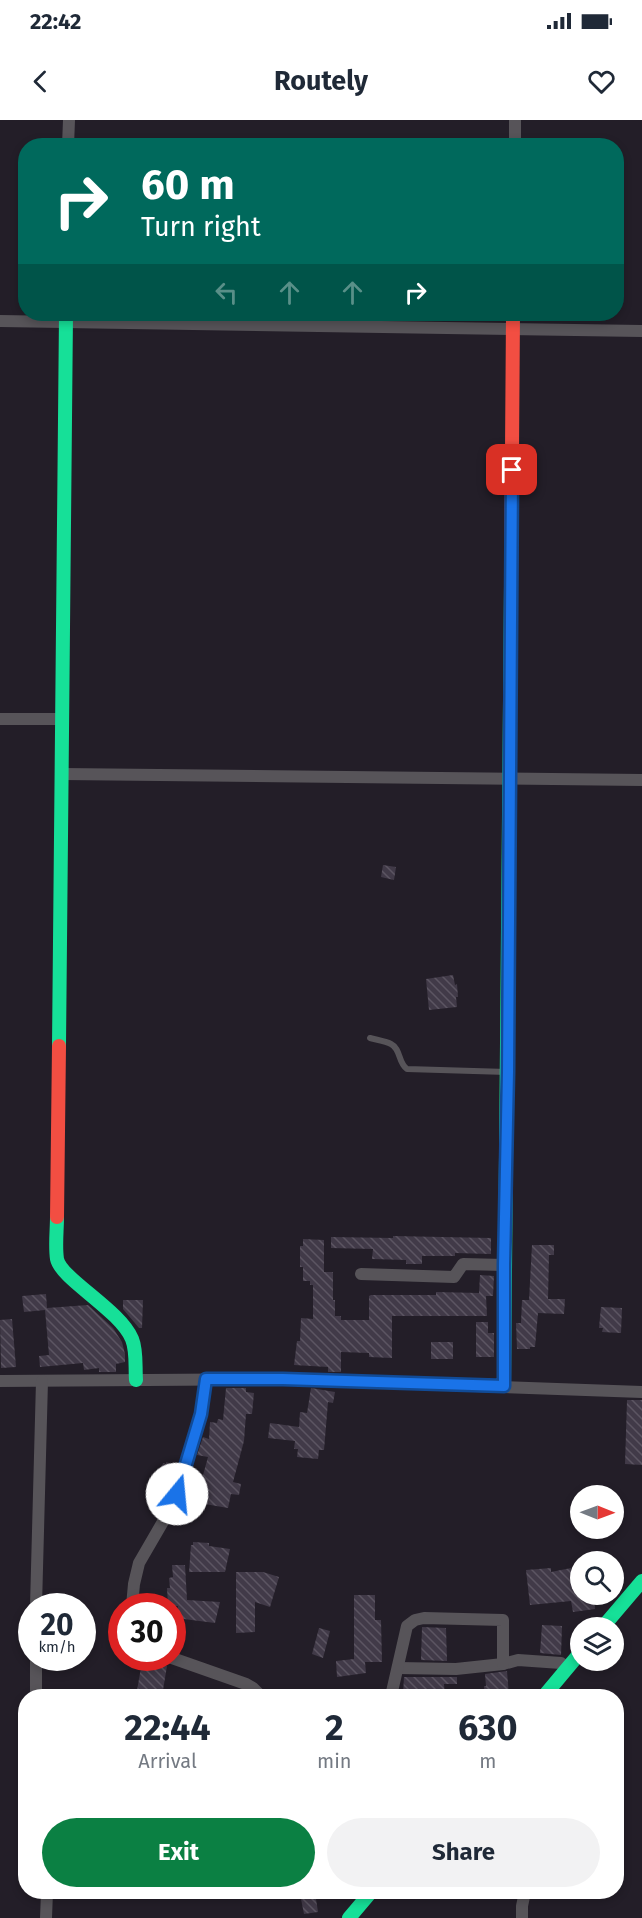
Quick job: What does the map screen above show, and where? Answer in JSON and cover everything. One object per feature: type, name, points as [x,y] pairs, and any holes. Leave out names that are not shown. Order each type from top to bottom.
[{"type":"street","points":[[68,138],[69,120]]},
{"type":"street","points":[[515,120],[515,138]]},
{"type":"street","points":[[0,321],[18,320]]},
{"type":"street","points":[[66,321],[57,1260],[62,1270],[115,1316],[132,1335],[136,1380]]},
{"type":"street","points":[[200,321],[642,331]]},
{"type":"street","points":[[504,1386],[513,321]]},
{"type":"street","points":[[0,719],[62,719]]},
{"type":"street","points":[[62,774],[642,780]]},
{"type":"street","points":[[361,1274],[454,1277],[463,1264],[504,1265]]},
{"type":"street","points":[[133,1593],[143,1553],[177,1494],[201,1414],[206,1379]]},
{"type":"street","points":[[0,1381],[283,1379],[642,1392]]},
{"type":"street","points":[[36,1593],[42,1381]]},
{"type":"street","points":[[611,1617],[642,1581]]},
{"type":"street","points":[[393,1689],[407,1626],[415,1620],[424,1618],[503,1620],[503,1664]]},
{"type":"street","points":[[398,1668],[456,1669],[503,1664],[518,1660],[561,1663],[567,1669]]},
{"type":"street","points":[[186,1663],[246,1684],[254,1689]]},
{"type":"street","points":[[550,1689],[570,1665]]},
{"type":"street","points":[[36,1671],[36,1689]]},
{"type":"street","points":[[46,1918],[47,1899]]},
{"type":"street","points":[[349,1918],[365,1899]]},
{"type":"street","points":[[522,1918],[524,1899]]},
{"type":"lane","points":[[370,1038],[393,1044],[402,1066],[407,1069],[508,1072]]},
{"type":"building","points":[[383,865],[396,867],[394,880],[381,877]]},
{"type":"building","points":[[453,975],[455,985],[457,984],[457,1007],[429,1010],[426,979]]},
{"type":"building","points":[[393,1236],[491,1238],[491,1254],[455,1253],[455,1256],[422,1256],[422,1264],[406,1264],[406,1260],[372,1259],[373,1249],[331,1248],[331,1237],[393,1238]]},
{"type":"building","points":[[303,1239],[324,1240],[324,1272],[333,1272],[335,1316],[341,1316],[341,1320],[369,1320],[369,1296],[371,1295],[479,1293],[480,1275],[494,1276],[493,1296],[486,1296],[487,1316],[392,1316],[392,1358],[369,1357],[369,1353],[341,1352],[341,1372],[328,1372],[328,1367],[294,1365],[297,1341],[300,1341],[301,1318],[313,1319],[313,1285],[310,1285],[310,1281],[303,1281],[303,1267],[300,1267],[300,1246],[303,1246]]},
{"type":"building","points":[[532,1245],[554,1245],[554,1255],[549,1255],[548,1299],[565,1299],[564,1314],[538,1313],[535,1347],[517,1349],[516,1323],[521,1323],[522,1300],[529,1300]]},
{"type":"building","points":[[46,1294],[47,1308],[88,1305],[113,1328],[122,1342],[125,1354],[125,1362],[116,1364],[116,1372],[99,1372],[99,1368],[84,1370],[83,1363],[40,1367],[39,1356],[49,1355],[45,1310],[24,1312],[22,1296]]},
{"type":"building","points":[[123,1300],[143,1300],[142,1328],[139,1328],[123,1309]]},
{"type":"building","points":[[601,1307],[622,1308],[621,1333],[602,1332],[603,1328],[599,1328]]},
{"type":"building","points":[[12,1319],[16,1367],[1,1368],[0,1320]]},
{"type":"building","points":[[476,1322],[488,1322],[488,1333],[494,1333],[494,1357],[476,1357]]},
{"type":"building","points":[[431,1342],[453,1342],[453,1359],[431,1359]]},
{"type":"building","points":[[226,1388],[246,1388],[246,1392],[254,1393],[252,1414],[246,1414],[244,1441],[233,1482],[241,1484],[239,1495],[231,1494],[228,1508],[193,1502],[194,1496],[186,1493],[189,1483],[200,1486],[208,1457],[197,1455],[203,1437],[209,1439],[210,1422],[217,1423],[218,1419],[223,1420]]},
{"type":"building","points":[[311,1388],[335,1392],[333,1403],[328,1402],[324,1450],[319,1450],[318,1459],[297,1457],[298,1449],[294,1449],[295,1441],[268,1438],[270,1423],[299,1427],[300,1412],[307,1413]]},
{"type":"building","points":[[627,1400],[642,1400],[642,1465],[625,1464]]},
{"type":"building","points":[[166,1462],[177,1465],[171,1486],[157,1483],[163,1463],[166,1464]]},
{"type":"building","points":[[193,1542],[209,1543],[209,1546],[230,1549],[225,1572],[189,1572]]},
{"type":"building","points":[[172,1565],[185,1565],[187,1600],[220,1602],[215,1623],[186,1619],[186,1593],[167,1593],[167,1588],[170,1588],[169,1578],[173,1577]]},
{"type":"building","points":[[551,1568],[551,1572],[570,1568],[570,1601],[530,1605],[526,1570]]},
{"type":"building","points":[[236,1572],[263,1572],[279,1577],[270,1607],[255,1602],[255,1632],[236,1633]]},
{"type":"building","points":[[354,1595],[375,1595],[375,1620],[381,1620],[382,1662],[365,1662],[366,1673],[337,1677],[336,1661],[354,1659]]},
{"type":"building","points":[[572,1605],[594,1605],[595,1609],[573,1612]]},
{"type":"building","points":[[542,1625],[562,1626],[561,1655],[540,1653]]},
{"type":"building","points":[[422,1627],[446,1628],[447,1661],[421,1660]]},
{"type":"building","points":[[319,1628],[330,1631],[323,1658],[312,1654]]},
{"type":"building","points":[[140,1671],[166,1671],[163,1689],[137,1689]]},
{"type":"building","points":[[507,1671],[508,1689],[484,1689],[485,1674]]},
{"type":"building","points":[[404,1677],[457,1677],[457,1684],[444,1684],[444,1689],[403,1689]]},
{"type":"building","points":[[301,1899],[316,1899],[318,1912],[304,1914]]},
{"type":"traffic: fast","points":[[59,1046],[66,321]]},
{"type":"traffic: fast","points":[[504,1386],[511,586]]},
{"type":"traffic: fast","points":[[57,1217],[57,1259],[69,1276],[116,1317],[125,1328],[135,1349],[136,1380]]},
{"type":"traffic: fast","points":[[611,1617],[642,1581]]},
{"type":"traffic: fast","points":[[550,1689],[570,1665]]},
{"type":"traffic: fast","points":[[349,1918],[365,1899]]},
{"type":"traffic: jam","points":[[511,586],[513,321]]},
{"type":"traffic: jam","points":[[57,1217],[59,1046]]},
{"type":"route","points":[[177,1494],[201,1414],[206,1379],[283,1379],[504,1386],[512,470]]}]
